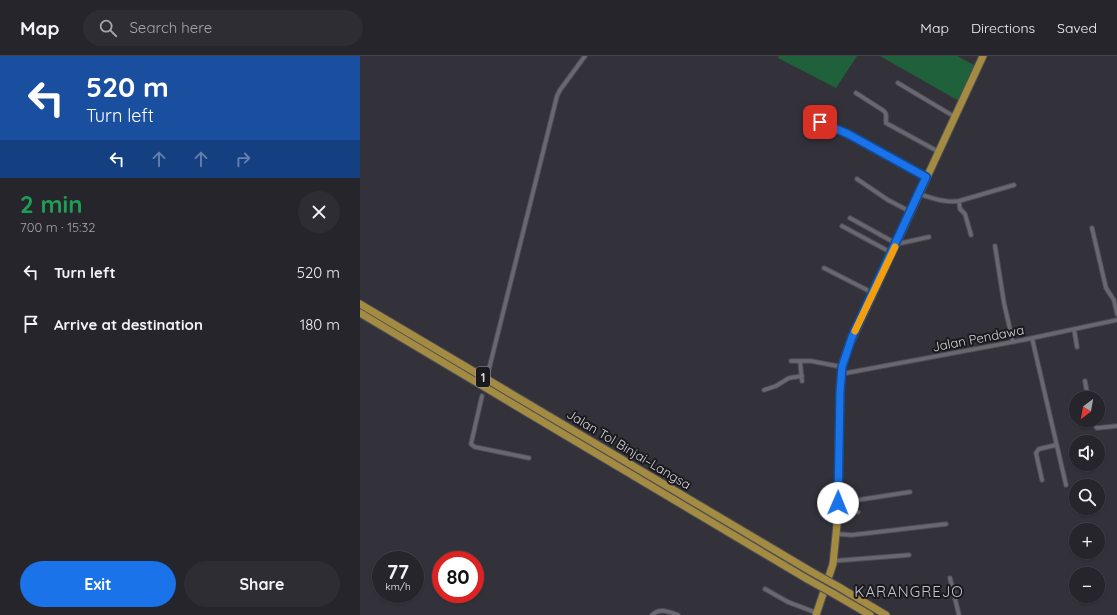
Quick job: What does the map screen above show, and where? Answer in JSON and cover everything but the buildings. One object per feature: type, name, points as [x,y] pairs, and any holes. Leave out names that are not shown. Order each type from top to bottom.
[{"type":"highway","points":[[817,614],[833,562],[837,534],[839,419],[842,371],[849,344],[983,56]]},
{"type":"highway","name":"Jalan Tol Binjai–Langsa","points":[[360,304],[886,615]]},
{"type":"highway","name":"Jalan Tol Binjai–Langsa","points":[[360,313],[870,615]]},
{"type":"street","points":[[489,369],[557,96],[561,88],[585,56]]},
{"type":"street","points":[[898,83],[955,117]]},
{"type":"street","points":[[856,93],[884,111],[886,114],[886,123],[939,152]]},
{"type":"street","points":[[820,122],[848,134],[926,177]]},
{"type":"street","points":[[858,179],[888,200],[911,212]]},
{"type":"street","points":[[919,194],[946,202],[959,201],[1014,185]]},
{"type":"street","points":[[959,201],[960,209],[965,214],[970,235]]},
{"type":"street","points":[[850,218],[896,244],[929,237]]},
{"type":"street","points":[[842,226],[892,253]]},
{"type":"street","points":[[1092,228],[1106,288],[1114,300],[1117,314]]},
{"type":"street","points":[[995,246],[1004,303],[1013,342]]},
{"type":"street","points":[[824,268],[873,293]]},
{"type":"street","name":"Jalan Pendawa","points":[[842,371],[1013,342],[1117,320]]},
{"type":"street","points":[[1074,329],[1077,347]]},
{"type":"street","points":[[1032,338],[1066,485]]},
{"type":"street","points":[[791,361],[816,361],[842,371]]},
{"type":"street","points":[[764,390],[776,386],[789,378],[802,378],[800,361]]},
{"type":"street","points":[[1085,381],[1087,391]]},
{"type":"street","points":[[482,396],[471,444],[475,447],[529,458]]},
{"type":"street","points":[[1096,427],[1117,426]]},
{"type":"street","points":[[1042,480],[1036,453],[1039,449],[1056,445]]},
{"type":"street","points":[[838,503],[910,492]]},
{"type":"street","points":[[838,514],[858,512]]},
{"type":"street","points":[[837,534],[852,535],[946,524]]},
{"type":"street","points":[[833,562],[908,555]]},
{"type":"street","points":[[950,578],[959,615]]},
{"type":"street","points":[[764,589],[788,602],[817,614]]},
{"type":"street","points":[[652,615],[656,611],[661,610],[678,615]]},
{"type":"green space","points":[[779,56],[857,56],[836,88],[778,58]]},
{"type":"green space","points":[[880,56],[957,56],[974,65],[959,101]]},
{"type":"tunnel","points":[[486,379],[489,369]]},
{"type":"slow traffic","points":[[855,331],[895,247]]},
{"type":"district","name":"KARANGREJO","points":[[909,591]]},
{"type":"route","points":[[820,122],[877,149],[926,177],[852,337],[844,359],[840,392],[838,503]]}]
